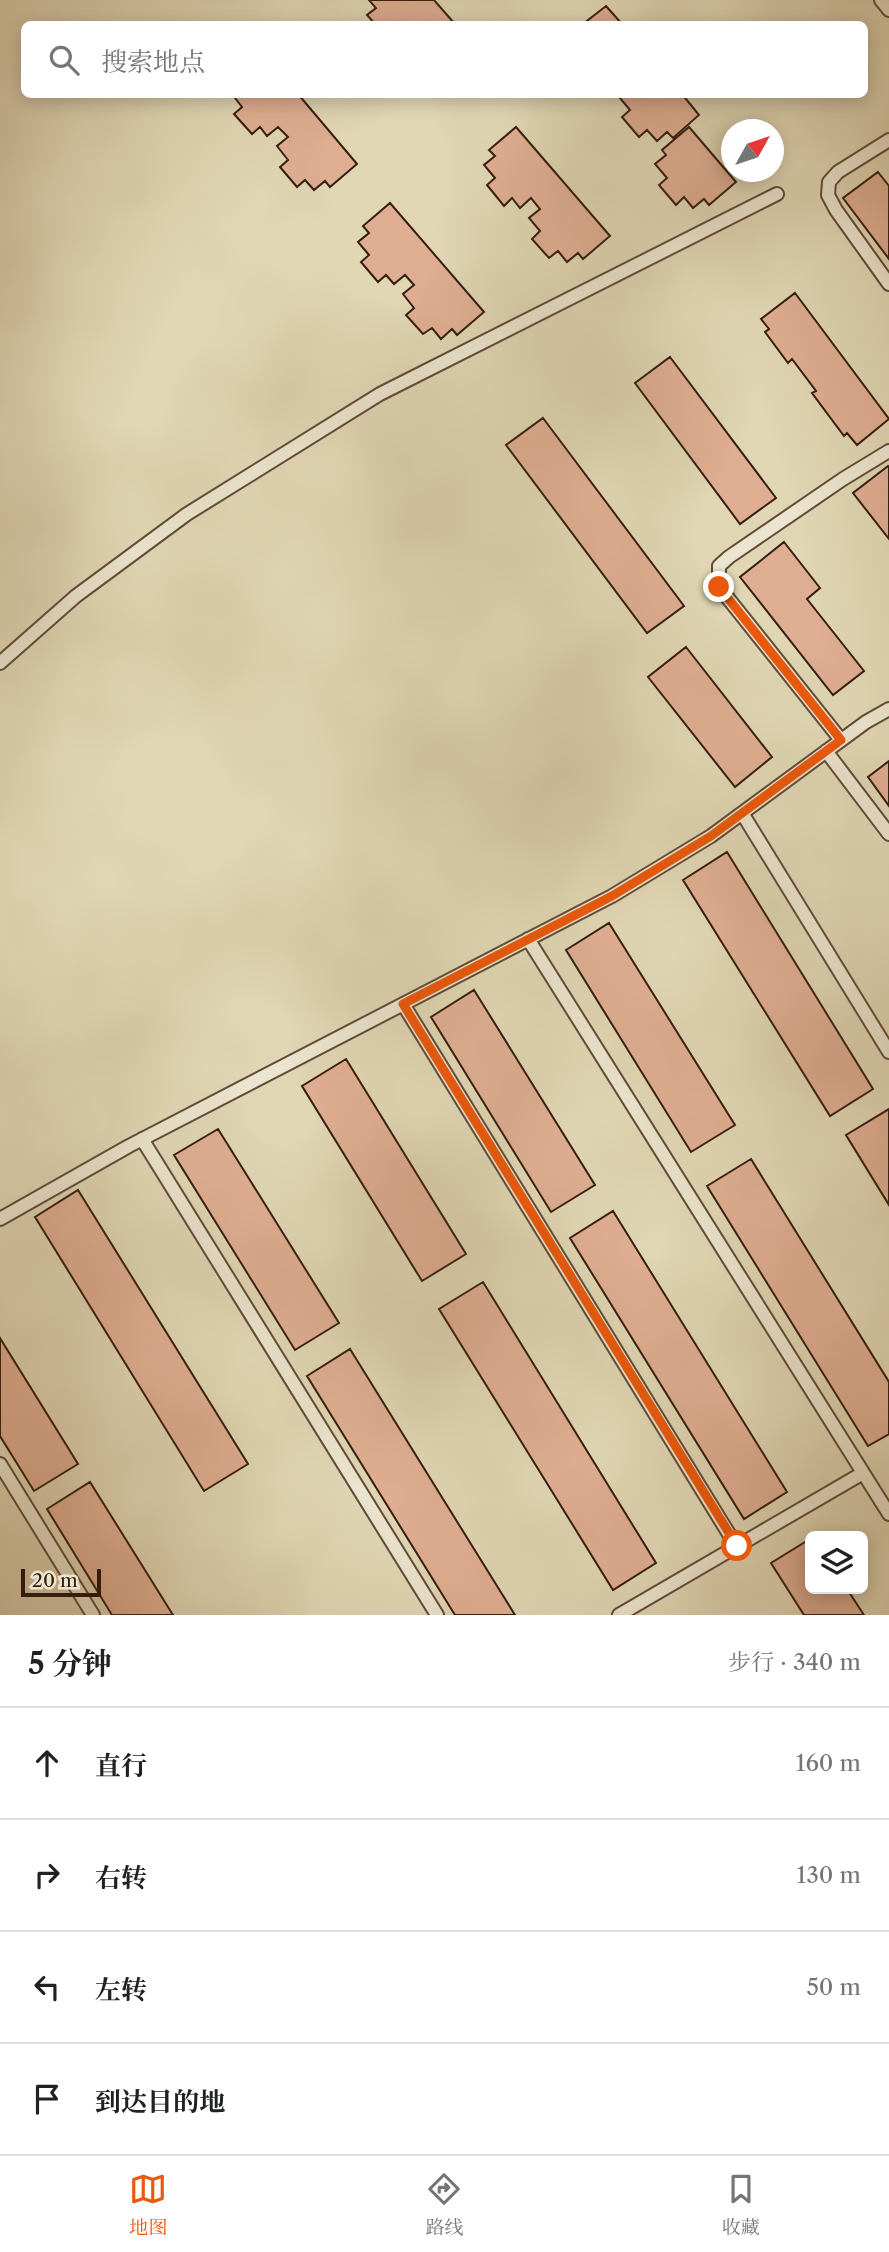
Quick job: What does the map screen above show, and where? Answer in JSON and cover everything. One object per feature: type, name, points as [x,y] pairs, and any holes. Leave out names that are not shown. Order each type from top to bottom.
[{"type":"lane","points":[[881,0],[889,10]]},
{"type":"lane","points":[[889,140],[838,172],[829,182],[828,195],[889,284]]},
{"type":"lane","points":[[0,663],[76,596],[187,514],[380,394],[777,194]]},
{"type":"lane","points":[[841,740],[719,587],[719,566],[729,556],[889,451]]},
{"type":"lane","points":[[0,1219],[142,1139],[612,896],[711,836],[841,740],[889,709]]},
{"type":"lane","points":[[826,751],[889,834]]},
{"type":"lane","points":[[742,813],[889,1052]]},
{"type":"lane","points":[[528,939],[889,1514]]},
{"type":"lane","points":[[403,1004],[737,1546]]},
{"type":"lane","points":[[142,1139],[437,1615]]},
{"type":"lane","points":[[0,1464],[93,1615]]},
{"type":"lane","points":[[619,1615],[863,1473]]},
{"type":"building","points":[[369,0],[434,0],[452,21],[372,21],[367,15],[376,8]]},
{"type":"building","points":[[606,6],[619,21],[587,21]]},
{"type":"building","points":[[235,98],[301,98],[357,164],[330,187],[325,181],[314,190],[305,180],[297,187],[280,167],[288,160],[277,146],[288,137],[278,127],[267,136],[260,127],[252,134],[234,114],[242,107]]},
{"type":"building","points":[[620,98],[685,98],[699,115],[673,138],[667,132],[657,141],[647,130],[639,137],[622,117],[630,110]]},
{"type":"building","points":[[516,127],[610,236],[583,259],[578,253],[567,262],[558,251],[549,258],[532,239],[540,231],[529,218],[540,209],[531,198],[520,208],[512,198],[504,206],[487,185],[495,178],[484,165],[495,156],[489,150]]},
{"type":"building","points":[[689,127],[721,164],[721,182],[736,182],[709,205],[704,199],[693,208],[684,197],[676,205],[659,185],[667,178],[655,164],[666,155],[662,150]]},
{"type":"building","points":[[878,172],[889,186],[889,259],[843,198]]},
{"type":"building","points":[[390,203],[484,312],[457,335],[452,329],[441,339],[432,328],[423,334],[406,315],[414,308],[403,294],[414,285],[405,275],[394,284],[386,275],[378,282],[361,262],[369,255],[358,242],[369,233],[363,226]]},
{"type":"building","points":[[795,293],[889,419],[857,445],[847,433],[844,436],[812,393],[816,391],[792,359],[788,363],[765,332],[769,329],[761,319]]},
{"type":"building","points":[[670,357],[776,498],[740,524],[635,383]]},
{"type":"building","points":[[543,418],[684,606],[647,633],[506,445]]},
{"type":"building","points":[[889,467],[889,539],[853,493]]},
{"type":"building","points":[[784,542],[820,588],[807,599],[864,671],[833,695],[740,577]]},
{"type":"building","points":[[686,647],[772,757],[735,787],[648,677]]},
{"type":"building","points":[[889,761],[889,806],[868,777]]},
{"type":"building","points":[[727,852],[873,1089],[830,1116],[683,880]]},
{"type":"building","points":[[609,923],[735,1125],[691,1152],[566,950]]},
{"type":"building","points":[[474,990],[595,1185],[551,1212],[431,1017]]},
{"type":"building","points":[[346,1059],[466,1254],[422,1281],[302,1086]]},
{"type":"building","points":[[889,1109],[889,1205],[846,1135]]},
{"type":"building","points":[[218,1129],[339,1323],[295,1350],[174,1155]]},
{"type":"building","points":[[751,1159],[889,1382],[889,1434],[868,1446],[707,1186]]},
{"type":"building","points":[[78,1190],[248,1464],[204,1491],[35,1217]]},
{"type":"building","points":[[613,1211],[787,1492],[744,1519],[570,1238]]},
{"type":"building","points":[[483,1282],[656,1563],[613,1590],[439,1309]]},
{"type":"building","points":[[0,1338],[78,1464],[34,1491],[0,1436]]},
{"type":"building","points":[[350,1349],[515,1615],[455,1615],[307,1376]]},
{"type":"building","points":[[90,1482],[173,1615],[112,1615],[47,1509]]},
{"type":"building","points":[[805,1542],[805,1594],[850,1594],[864,1615],[804,1615],[771,1563]]},
{"type":"route","points":[[719,587],[841,740],[711,836],[612,896],[403,1004],[737,1546]]}]
